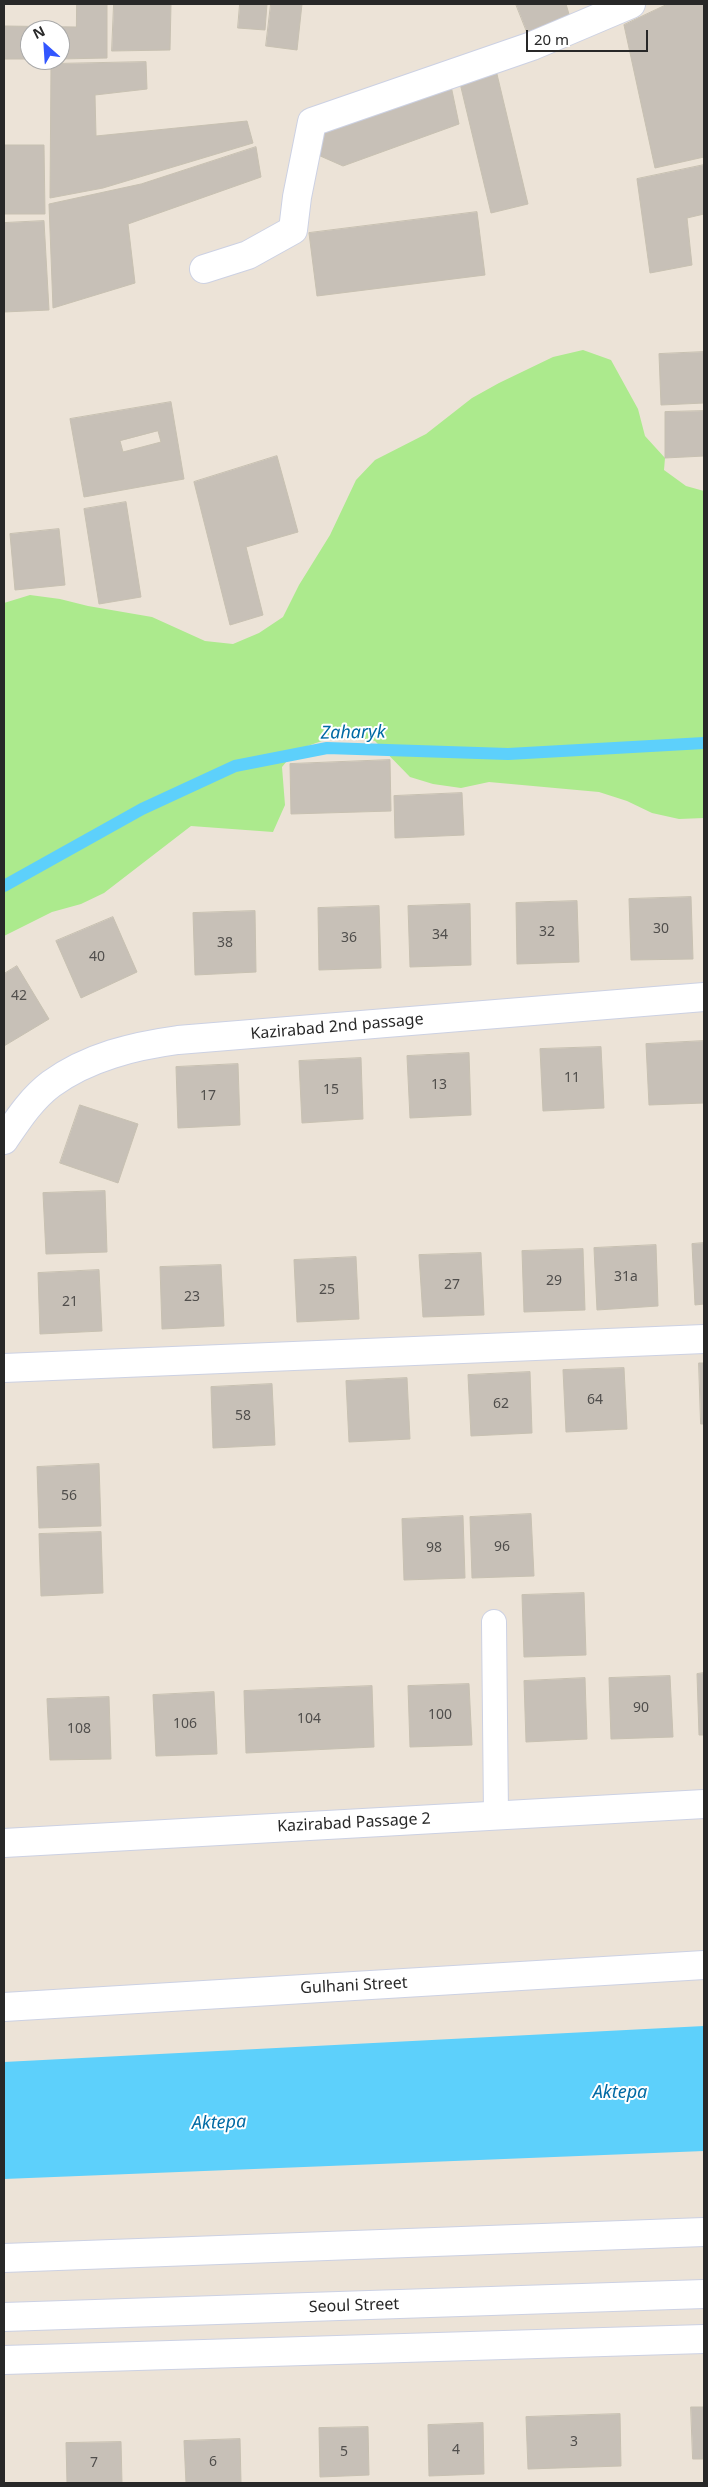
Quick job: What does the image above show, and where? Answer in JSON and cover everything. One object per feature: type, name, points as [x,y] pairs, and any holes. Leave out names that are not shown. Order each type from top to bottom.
[{"type":"street","points":[[204,269],[248,255],[293,230],[297,197],[312,122],[532,46],[631,4]]},
{"type":"street","name":"Kazirabad 2nd passage","points":[[4,1140],[24,1112],[51,1085],[81,1067],[114,1053],[146,1044],[704,997]]},
{"type":"street","points":[[4,1368],[704,1339]]},
{"type":"street","name":"Kazirabad Passage 2","points":[[4,1843],[704,1804]]},
{"type":"street","name":"Gulhani Street","points":[[4,2007],[704,1965]]},
{"type":"street","points":[[4,2258],[704,2232]]},
{"type":"street","name":"Seoul Street","points":[[4,2317],[704,2294]]},
{"type":"street","points":[[4,2360],[704,2339]]},
{"type":"lane","points":[[494,1622],[496,1815]]},
{"type":"green space","points":[[583,350],[611,360],[638,409],[645,436],[665,458],[664,470],[686,486],[704,491],[704,818],[679,819],[652,813],[627,801],[599,792],[489,782],[461,788],[433,784],[410,777],[375,741],[342,734],[296,750],[282,767],[285,805],[273,832],[191,826],[104,893],[81,904],[52,912],[4,936],[4,603],[30,595],[60,599],[152,617],[205,641],[233,644],[259,633],[283,617],[299,585],[330,535],[356,480],[375,460],[426,434],[472,398],[499,383],[553,357]]},
{"type":"water","name":"Aktepa","points":[[704,2026],[704,2151],[4,2179],[4,2062]]},
{"type":"building","points":[[77,4],[107,4],[107,58],[70,59],[70,27],[76,27]]},
{"type":"building","points":[[114,4],[171,4],[170,50],[112,51]]},
{"type":"building","points":[[240,4],[267,4],[265,30],[238,28]]},
{"type":"building","points":[[271,4],[302,4],[297,50],[266,46]]},
{"type":"building","points":[[516,4],[566,4],[571,21],[529,37]]},
{"type":"building","points":[[668,4],[704,4],[704,157],[655,168],[624,25]]},
{"type":"building","points":[[4,26],[20,26],[20,59],[4,59]]},
{"type":"building","points":[[146,62],[147,89],[95,95],[96,136],[247,121],[253,143],[103,188],[50,198],[51,70],[70,70],[70,64]]},
{"type":"building","points":[[496,70],[528,204],[491,213],[459,79]]},
{"type":"building","points":[[450,81],[459,124],[343,166],[318,155],[316,132]]},
{"type":"building","points":[[4,145],[44,145],[45,214],[4,214]]},
{"type":"building","points":[[256,147],[261,177],[128,224],[135,283],[53,308],[49,204],[141,184]]},
{"type":"building","points":[[704,165],[704,214],[687,218],[692,265],[650,273],[637,179]]},
{"type":"building","points":[[477,212],[485,275],[317,296],[309,233]]},
{"type":"building","points":[[44,221],[49,310],[4,312],[4,223]]},
{"type":"building","points":[[704,352],[704,403],[661,405],[659,354]]},
{"type":"building","points":[[171,402],[184,479],[84,497],[70,419]],"holes":[[[158,431],[161,442],[123,452],[120,441]]]},
{"type":"building","points":[[704,411],[704,456],[665,458],[665,412]]},
{"type":"building","points":[[277,456],[298,532],[246,547],[263,615],[230,625],[194,482]]},
{"type":"building","points":[[126,502],[141,597],[99,604],[84,509]]},
{"type":"building","points":[[59,529],[65,585],[15,590],[10,534]]},
{"type":"building","points":[[390,760],[391,811],[291,814],[290,764]]},
{"type":"building","points":[[462,793],[464,835],[395,838],[394,796]]},
{"type":"building","points":[[691,897],[693,959],[631,960],[629,899]]},
{"type":"building","points":[[577,901],[579,962],[517,964],[516,903]]},
{"type":"building","points":[[470,904],[471,965],[410,967],[408,906]]},
{"type":"building","points":[[379,906],[381,968],[319,970],[318,908]]},
{"type":"building","points":[[255,911],[256,972],[195,975],[193,913]]},
{"type":"building","points":[[113,917],[137,972],[81,998],[56,941]]},
{"type":"building","points":[[17,966],[49,1019],[4,1046],[4,974]]},
{"type":"building","points":[[704,1041],[704,1103],[649,1105],[646,1044]]},
{"type":"building","points":[[601,1047],[604,1108],[543,1111],[540,1049]]},
{"type":"building","points":[[469,1053],[471,1115],[410,1118],[407,1056]]},
{"type":"building","points":[[361,1058],[363,1119],[302,1123],[299,1061]]},
{"type":"building","points":[[238,1064],[240,1125],[178,1128],[176,1067]]},
{"type":"building","points":[[80,1105],[138,1124],[118,1183],[60,1163]]},
{"type":"building","points":[[105,1191],[107,1252],[46,1254],[43,1193]]},
{"type":"building","points":[[704,1243],[704,1304],[695,1305],[692,1244]]},
{"type":"building","points":[[656,1245],[658,1306],[597,1310],[594,1248]]},
{"type":"building","points":[[583,1249],[585,1310],[524,1312],[522,1251]]},
{"type":"building","points":[[481,1253],[484,1315],[423,1317],[419,1255]]},
{"type":"building","points":[[356,1257],[359,1319],[297,1322],[294,1260]]},
{"type":"building","points":[[221,1265],[224,1326],[162,1329],[160,1267]]},
{"type":"building","points":[[99,1270],[102,1331],[40,1334],[38,1273]]},
{"type":"building","points":[[699,1363],[704,1363],[704,1424],[701,1424]]},
{"type":"building","points":[[624,1368],[627,1429],[566,1432],[563,1370]]},
{"type":"building","points":[[530,1372],[532,1433],[471,1436],[468,1375]]},
{"type":"building","points":[[407,1378],[410,1439],[349,1442],[346,1381]]},
{"type":"building","points":[[272,1384],[275,1445],[213,1448],[211,1387]]},
{"type":"building","points":[[99,1464],[101,1526],[39,1528],[37,1467]]},
{"type":"building","points":[[531,1514],[534,1576],[472,1578],[470,1517]]},
{"type":"building","points":[[463,1516],[465,1578],[404,1580],[402,1519]]},
{"type":"building","points":[[101,1532],[103,1593],[41,1596],[39,1534]]},
{"type":"building","points":[[584,1593],[586,1655],[524,1657],[522,1595]]},
{"type":"building","points":[[704,1673],[704,1735],[699,1735],[697,1674]]},
{"type":"building","points":[[670,1676],[673,1737],[611,1739],[609,1678]]},
{"type":"building","points":[[585,1678],[587,1739],[526,1742],[524,1681]]},
{"type":"building","points":[[469,1684],[472,1745],[410,1747],[408,1686]]},
{"type":"building","points":[[372,1686],[374,1747],[246,1753],[244,1691]]},
{"type":"building","points":[[214,1692],[217,1754],[156,1756],[153,1695]]},
{"type":"building","points":[[109,1697],[111,1759],[50,1760],[47,1699]]},
{"type":"building","points":[[691,2407],[704,2407],[704,2459],[693,2459]]},
{"type":"building","points":[[620,2414],[621,2466],[528,2469],[526,2417]]},
{"type":"building","points":[[483,2423],[484,2474],[429,2476],[428,2425]]},
{"type":"building","points":[[368,2427],[369,2475],[320,2477],[319,2428]]},
{"type":"building","points":[[240,2439],[241,2483],[186,2483],[184,2441]]},
{"type":"building","points":[[121,2442],[122,2483],[67,2483],[66,2443]]},
{"type":"waterway","name":"Zaharyk","points":[[4,886],[142,809],[235,766],[327,748],[508,754],[704,743]]}]
